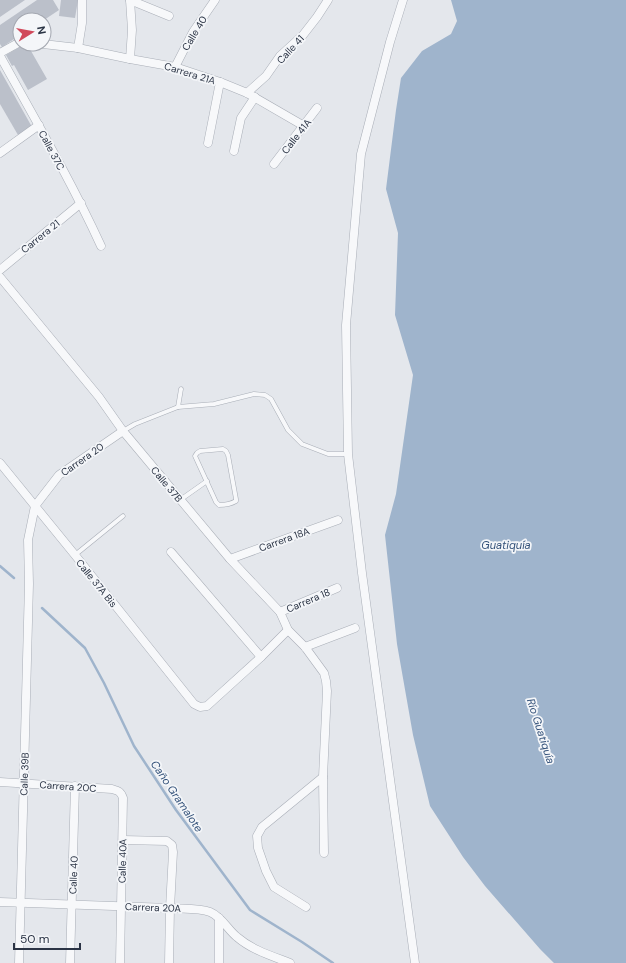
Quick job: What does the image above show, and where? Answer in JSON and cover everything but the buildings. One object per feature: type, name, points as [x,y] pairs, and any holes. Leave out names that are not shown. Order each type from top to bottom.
[{"type":"street","points":[[78,48],[82,23],[82,0]]},
{"type":"street","points":[[130,59],[132,30],[130,0],[169,16]]},
{"type":"street","name":"Calle 40","points":[[175,67],[193,32],[215,0]]},
{"type":"street","name":"Calle 41","points":[[234,152],[241,118],[251,95],[280,56],[303,35],[328,0]]},
{"type":"street","points":[[402,0],[361,154],[346,325],[348,454],[362,573],[415,963]]},
{"type":"street","name":"Carrera 21A","points":[[52,45],[78,48],[175,67],[220,82],[251,95],[304,126]]},
{"type":"street","points":[[0,53],[12,46]]},
{"type":"street","name":"Calle 37C","points":[[0,56],[81,203],[101,246]]},
{"type":"street","points":[[208,143],[220,82]]},
{"type":"street","name":"Calle 41A","points":[[274,164],[317,108]]},
{"type":"street","points":[[0,154],[39,125]]},
{"type":"street","name":"Carrera 21","points":[[0,270],[81,203]]},
{"type":"street","name":"Calle 37B","points":[[0,277],[99,397],[123,431],[180,500],[230,559],[280,612],[288,630],[305,647],[324,673],[327,691],[323,777],[324,853]]},
{"type":"street","name":"Carrera 20","points":[[29,584],[28,540],[35,506],[59,475],[123,431]]},
{"type":"street","name":"Calle 37A Bis","points":[[0,463],[194,704],[200,707],[207,706],[261,657]]},
{"type":"street","name":"Carrera 18A","points":[[230,559],[338,520]]},
{"type":"street","points":[[171,552],[261,657],[288,630]]},
{"type":"street","name":"Calle 39B","points":[[19,963],[29,584]]},
{"type":"street","name":"Carrera 18","points":[[280,612],[337,588]]},
{"type":"street","points":[[305,647],[355,628]]},
{"type":"street","points":[[306,908],[274,887],[266,871],[258,848],[257,836],[262,827],[323,777]]},
{"type":"street","name":"Carrera 20C","points":[[0,782],[112,789]]},
{"type":"street","name":"Calle 40","points":[[70,963],[75,786]]},
{"type":"street","name":"Calle 40A","points":[[112,789],[118,790],[123,798],[120,963]]},
{"type":"street","points":[[123,840],[167,841],[172,845],[169,963]]},
{"type":"street","name":"Carrera 20A","points":[[0,902],[170,908],[211,912],[219,918],[237,937],[249,946],[290,963]]},
{"type":"street","points":[[219,918],[219,963]]},
{"type":"lane","points":[[178,407],[181,389]]},
{"type":"lane","points":[[123,431],[135,424],[178,407],[214,404],[254,394],[265,395],[271,399],[288,430],[302,444],[328,454],[348,454]]},
{"type":"lane","points":[[223,449],[228,455],[236,501],[219,505],[216,502],[207,481],[196,456],[197,453],[200,451],[223,449]]},
{"type":"lane","points":[[180,500],[207,481]]},
{"type":"lane","points":[[75,555],[123,516]]},
{"type":"water","name":"Guatiquía","points":[[451,0],[626,0],[626,963],[554,963],[540,949],[485,886],[463,857],[430,806],[413,735],[397,644],[385,535],[396,494],[413,375],[395,315],[398,233],[386,189],[401,78],[422,51],[451,34],[457,21]]},
{"type":"waterway","name":"Caño Gramalote","points":[[0,566],[14,578]]},
{"type":"waterway","name":"Caño Gramalote","points":[[42,608],[85,648],[104,683],[134,746],[176,810],[250,910],[333,963]]},
{"type":"water label","name":"Río Guatiquía","points":[[541,731]]}]
